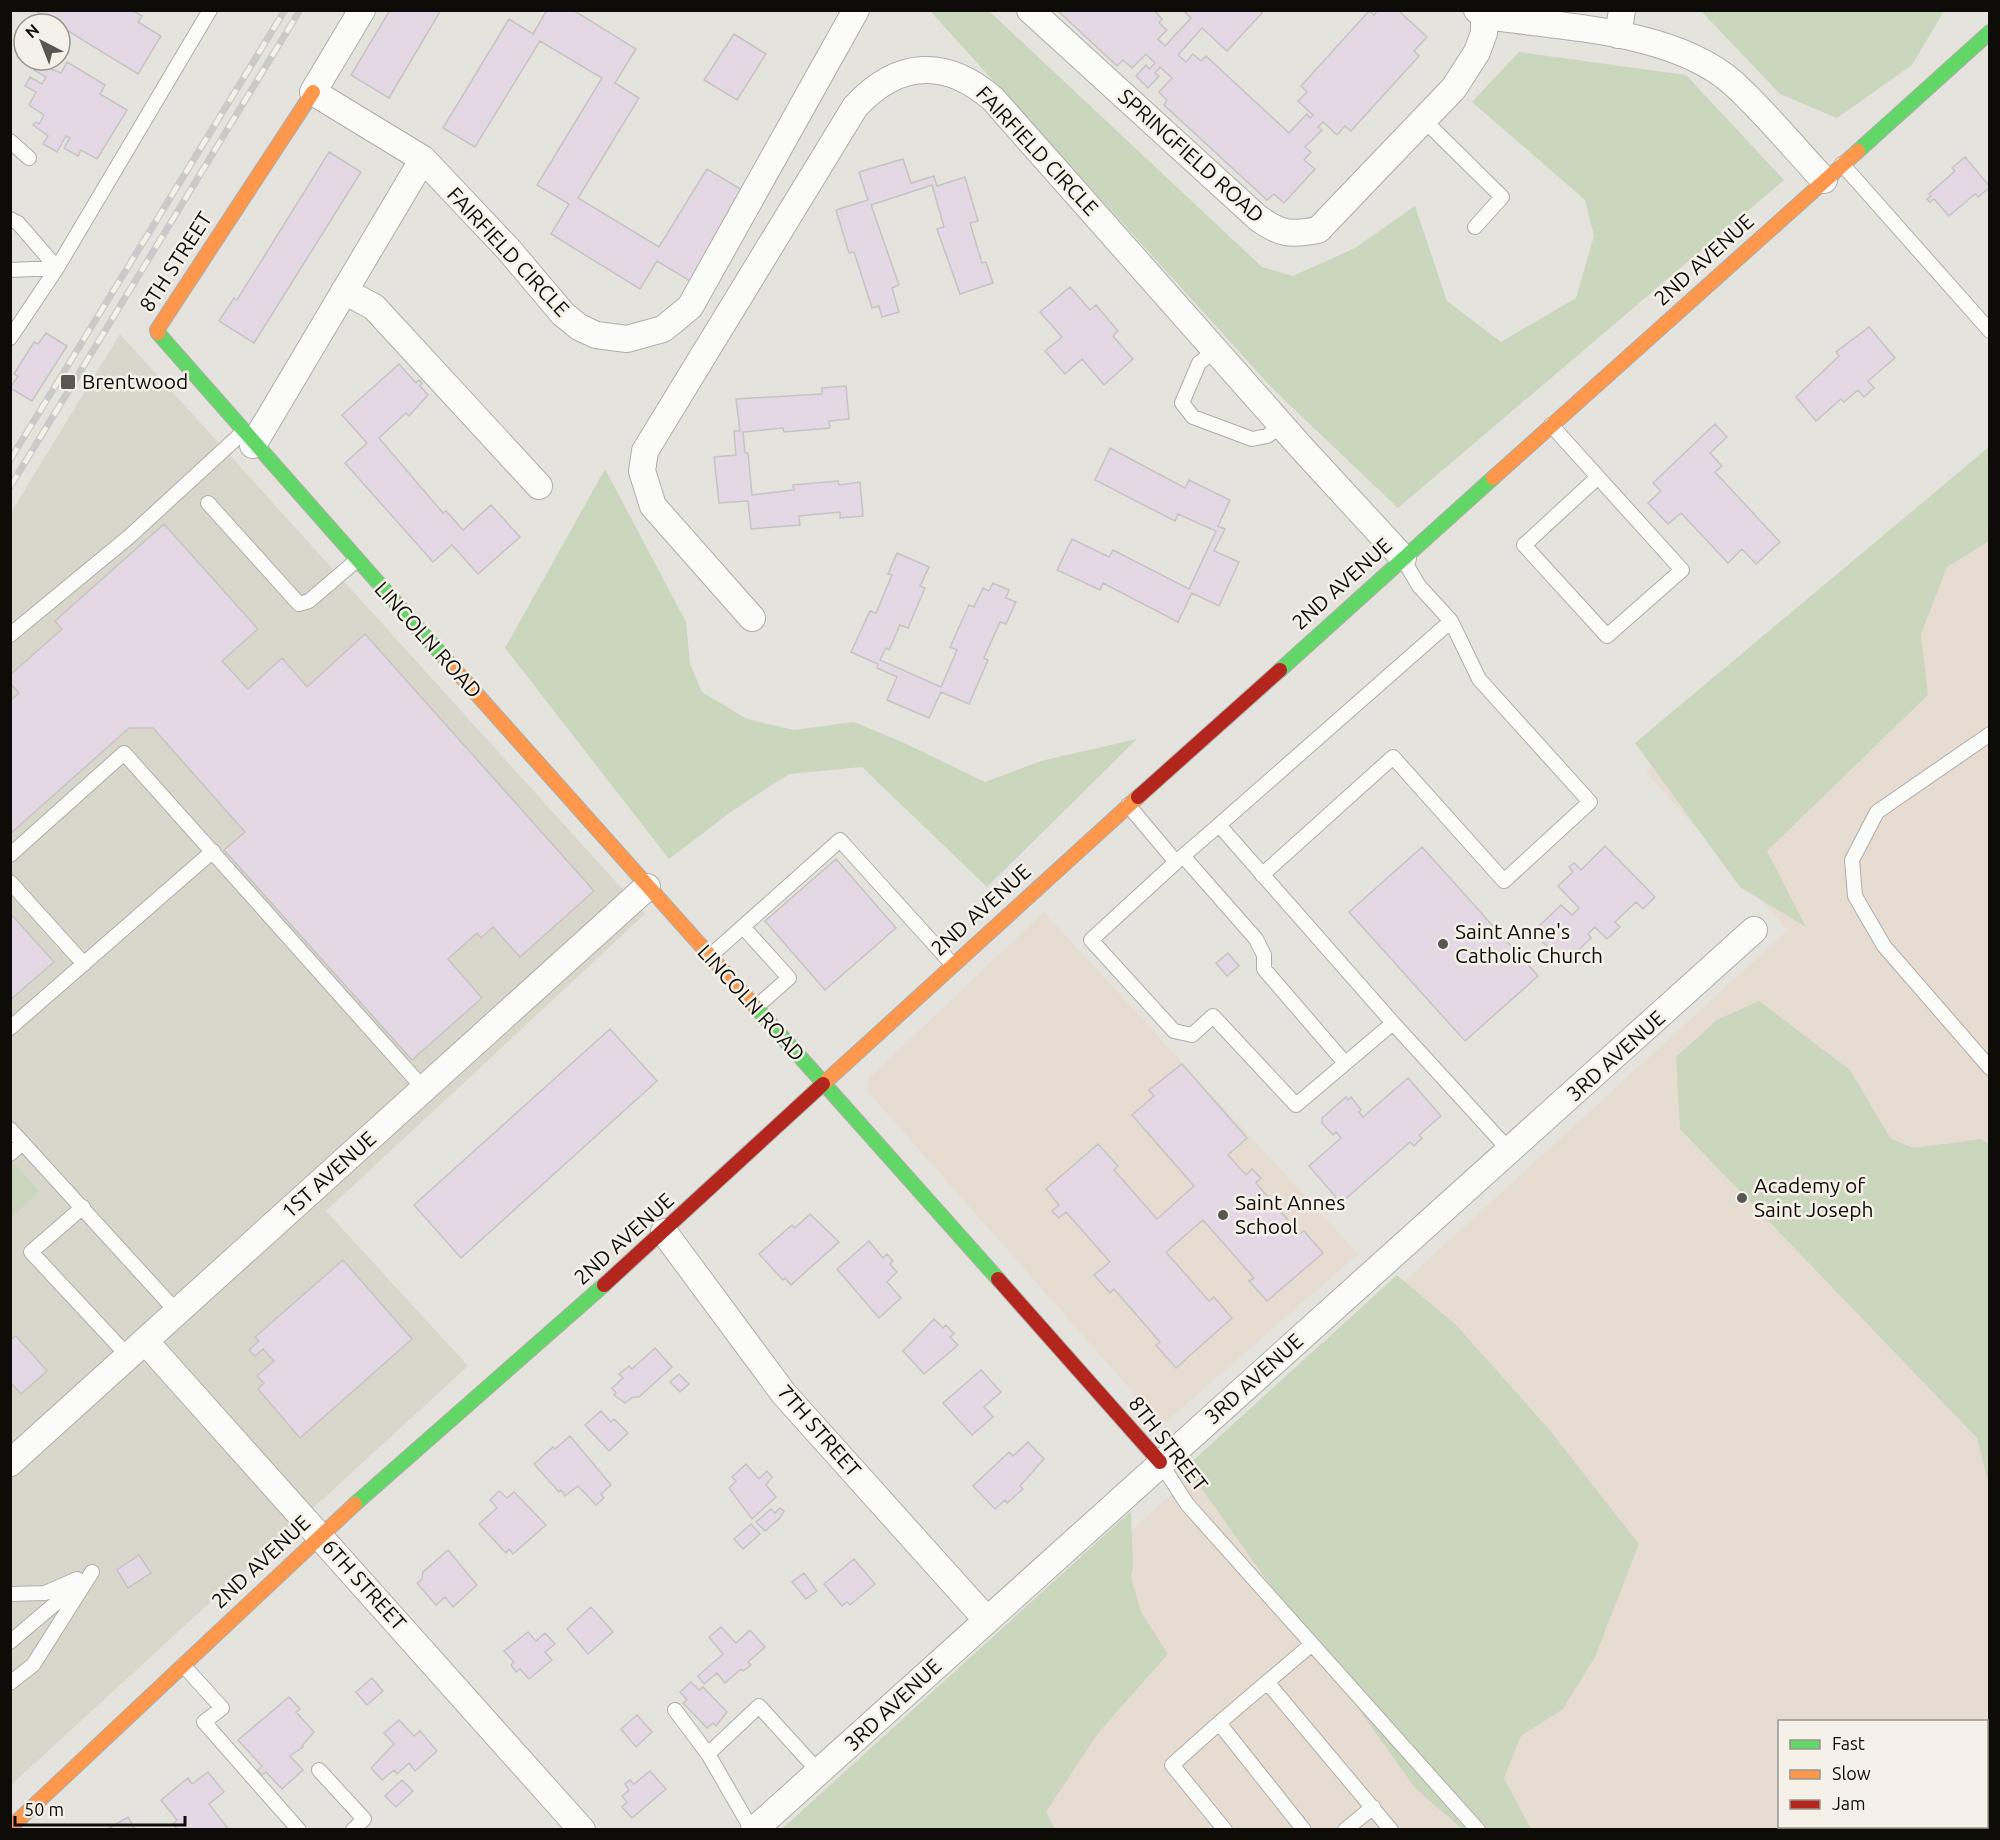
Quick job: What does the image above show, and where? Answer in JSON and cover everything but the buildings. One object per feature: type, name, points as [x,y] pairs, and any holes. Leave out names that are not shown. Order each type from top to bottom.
[{"type":"street","points":[[313,92],[362,10]]},
{"type":"street","name":"FAIRFIELD CIRCLE","points":[[313,92],[423,159],[509,250],[562,314],[579,327],[609,338],[627,339],[663,329],[690,307],[856,10]]},
{"type":"street","name":"SPRINGFIELD ROAD","points":[[1030,10],[1275,231],[1294,234],[1318,230],[1424,120],[1454,88],[1477,52],[1484,33],[1480,13],[1620,23],[1664,47],[1712,68],[1733,83],[1833,172]]},
{"type":"street","name":"2ND AVENUE","points":[[10,1828],[319,1536],[664,1232],[952,964],[1989,32]]},
{"type":"street","name":"FAIRFIELD CIRCLE","points":[[752,618],[653,506],[642,471],[645,451],[855,107],[871,89],[897,75],[924,70],[947,71],[968,80],[981,89],[1403,558]]},
{"type":"street","name":"8TH STREET","points":[[247,439],[161,339],[157,330],[313,92]]},
{"type":"street","points":[[247,439],[344,291],[423,159]]},
{"type":"street","points":[[344,291],[374,307],[539,486]]},
{"type":"street","name":"LINCOLN ROAD","points":[[247,439],[824,1084]]},
{"type":"street","name":"1ST AVENUE","points":[[10,1463],[647,887]]},
{"type":"street","name":"3RD AVENUE","points":[[753,1830],[1754,930]]},
{"type":"street","name":"8TH STREET","points":[[824,1084],[1128,1423],[1160,1462]]},
{"type":"street","name":"7TH STREET","points":[[664,1232],[784,1394],[987,1618]]},
{"type":"street","name":"6TH STREET","points":[[137,1349],[319,1536],[582,1830]]},
{"type":"lane","points":[[10,338],[57,267],[210,10]]},
{"type":"lane","points":[[1424,120],[1502,197],[1475,227]]},
{"type":"lane","points":[[10,141],[29,158]]},
{"type":"lane","points":[[1833,172],[1989,331]]},
{"type":"lane","points":[[10,219],[18,223],[57,267]]},
{"type":"lane","points":[[10,270],[57,267]]},
{"type":"lane","points":[[1216,350],[1199,363],[1182,403],[1193,417],[1252,439],[1267,436],[1282,426]]},
{"type":"lane","points":[[1551,425],[1598,477],[1682,570],[1607,636],[1524,545],[1598,477]]},
{"type":"lane","points":[[10,635],[247,439]]},
{"type":"lane","points":[[208,503],[299,604],[309,601],[357,560]]},
{"type":"lane","points":[[1262,875],[1393,757],[1504,881],[1590,802],[1479,679],[1451,621],[1419,586],[1403,558]]},
{"type":"lane","points":[[1393,1023],[1296,1105],[1213,1016],[1192,1035],[1174,1031],[1091,940],[1451,621]]},
{"type":"lane","points":[[1989,734],[1903,791],[1877,812],[1852,860],[1855,896],[1884,946],[1989,1068]]},
{"type":"lane","points":[[10,855],[124,753],[424,1089]]},
{"type":"lane","points":[[1128,805],[1256,939],[1264,955],[1264,969],[1345,1063]]},
{"type":"lane","points":[[1219,825],[1393,1023],[1510,1151]]},
{"type":"lane","points":[[710,956],[840,840],[952,964]]},
{"type":"lane","points":[[10,1028],[213,851]]},
{"type":"lane","points":[[10,882],[84,964]]},
{"type":"lane","points":[[743,927],[789,978],[756,1007]]},
{"type":"lane","points":[[10,1129],[177,1312]]},
{"type":"lane","points":[[10,1154],[23,1143]]},
{"type":"lane","points":[[83,1207],[31,1252],[137,1349]]},
{"type":"lane","name":"8TH STREET","points":[[1160,1462],[1187,1504],[1478,1830]]},
{"type":"lane","points":[[10,1594],[45,1593],[92,1572]]},
{"type":"lane","points":[[10,1642],[92,1572]]},
{"type":"lane","points":[[10,1683],[33,1665],[92,1572]]},
{"type":"lane","points":[[1226,1830],[1172,1765],[1312,1644]]},
{"type":"lane","points":[[183,1665],[222,1708],[204,1722],[299,1830]]},
{"type":"lane","points":[[1267,1682],[1391,1830]]},
{"type":"lane","points":[[708,1754],[759,1706],[819,1772]]},
{"type":"lane","points":[[675,1710],[708,1754],[753,1830]]},
{"type":"lane","points":[[1219,1723],[1304,1830]]},
{"type":"lane","points":[[319,1770],[364,1820],[353,1830]]},
{"type":"lane","points":[[1346,1830],[1373,1807]]},
{"type":"shaded area","points":[[120,334],[645,914],[326,1211],[468,1366],[11,1785],[10,1218],[40,1191],[10,1160],[10,514]]},
{"type":"shaded area","name":"Academy of Saint Joseph","points":[[1989,469],[1989,1829],[799,1830],[1202,1467],[1788,930],[1646,772]]},
{"type":"shaded area","points":[[1044,912],[1358,1254],[1162,1425],[869,1093],[868,1079]]},
{"type":"green space","points":[[930,11],[989,11],[1262,267],[1293,276],[1355,248],[1415,206],[1447,301],[1501,342],[1576,298],[1594,236],[1585,200],[1472,102],[1519,52],[1686,75],[1784,180],[1398,508],[1275,391]]},
{"type":"green space","points":[[1701,11],[1944,11],[1912,65],[1837,118],[1780,94]]},
{"type":"green space","points":[[1989,447],[1989,541],[1947,567],[1921,634],[1928,695],[1767,851],[1806,927],[1740,887],[1635,743]]},
{"type":"green space","points":[[605,469],[686,622],[690,664],[702,692],[747,719],[794,730],[854,722],[902,742],[985,782],[1041,761],[1137,739],[987,887],[862,767],[789,774],[732,811],[669,859],[505,648]]},
{"type":"green space","points":[[1759,1001],[1850,1070],[1891,1139],[1914,1148],[1981,1139],[1989,1144],[1989,1486],[1977,1438],[1680,1129],[1676,1057],[1717,1020]]},
{"type":"green space","points":[[11,1160],[40,1191],[11,1218]]},
{"type":"green space","points":[[1397,1275],[1456,1325],[1548,1428],[1639,1544],[1595,1657],[1563,1709],[1521,1736],[1504,1778],[1531,1829],[1462,1829],[1415,1788],[1186,1467]]},
{"type":"green space","points":[[1131,1511],[1133,1567],[1131,1577],[1141,1612],[1168,1654],[1099,1732],[1046,1812],[1055,1829],[782,1829]]},
{"type":"railway","points":[[10,460],[285,10]]},
{"type":"railway","points":[[10,487],[300,10]]},
{"type":"traffic: fast","points":[[1858,151],[1990,32]]},
{"type":"traffic: fast","points":[[158,333],[449,663]]},
{"type":"traffic: fast","points":[[1280,670],[1493,478]]},
{"type":"traffic: fast","points":[[753,1004],[998,1279]]},
{"type":"traffic: fast","points":[[355,1504],[604,1285]]},
{"type":"traffic: slow","points":[[158,333],[157,330],[313,92]]},
{"type":"traffic: slow","points":[[1493,478],[1858,151]]},
{"type":"traffic: slow","points":[[449,663],[753,1004]]},
{"type":"traffic: slow","points":[[823,1084],[1138,797]]},
{"type":"traffic: slow","points":[[10,1828],[355,1504]]},
{"type":"traffic: jam","points":[[1138,797],[1280,670]]},
{"type":"traffic: jam","points":[[604,1285],[823,1084]]},
{"type":"traffic: jam","points":[[998,1279],[1160,1462]]},
{"type":"place","name":"Brentwood","points":[[68,382]]},
{"type":"place","name":"Saint Anne's Catholic Church","points":[[1443,944]]},
{"type":"place","name":"Academy of Saint Joseph","points":[[1742,1198]]},
{"type":"place","name":"Saint Annes School","points":[[1223,1215]]}]
